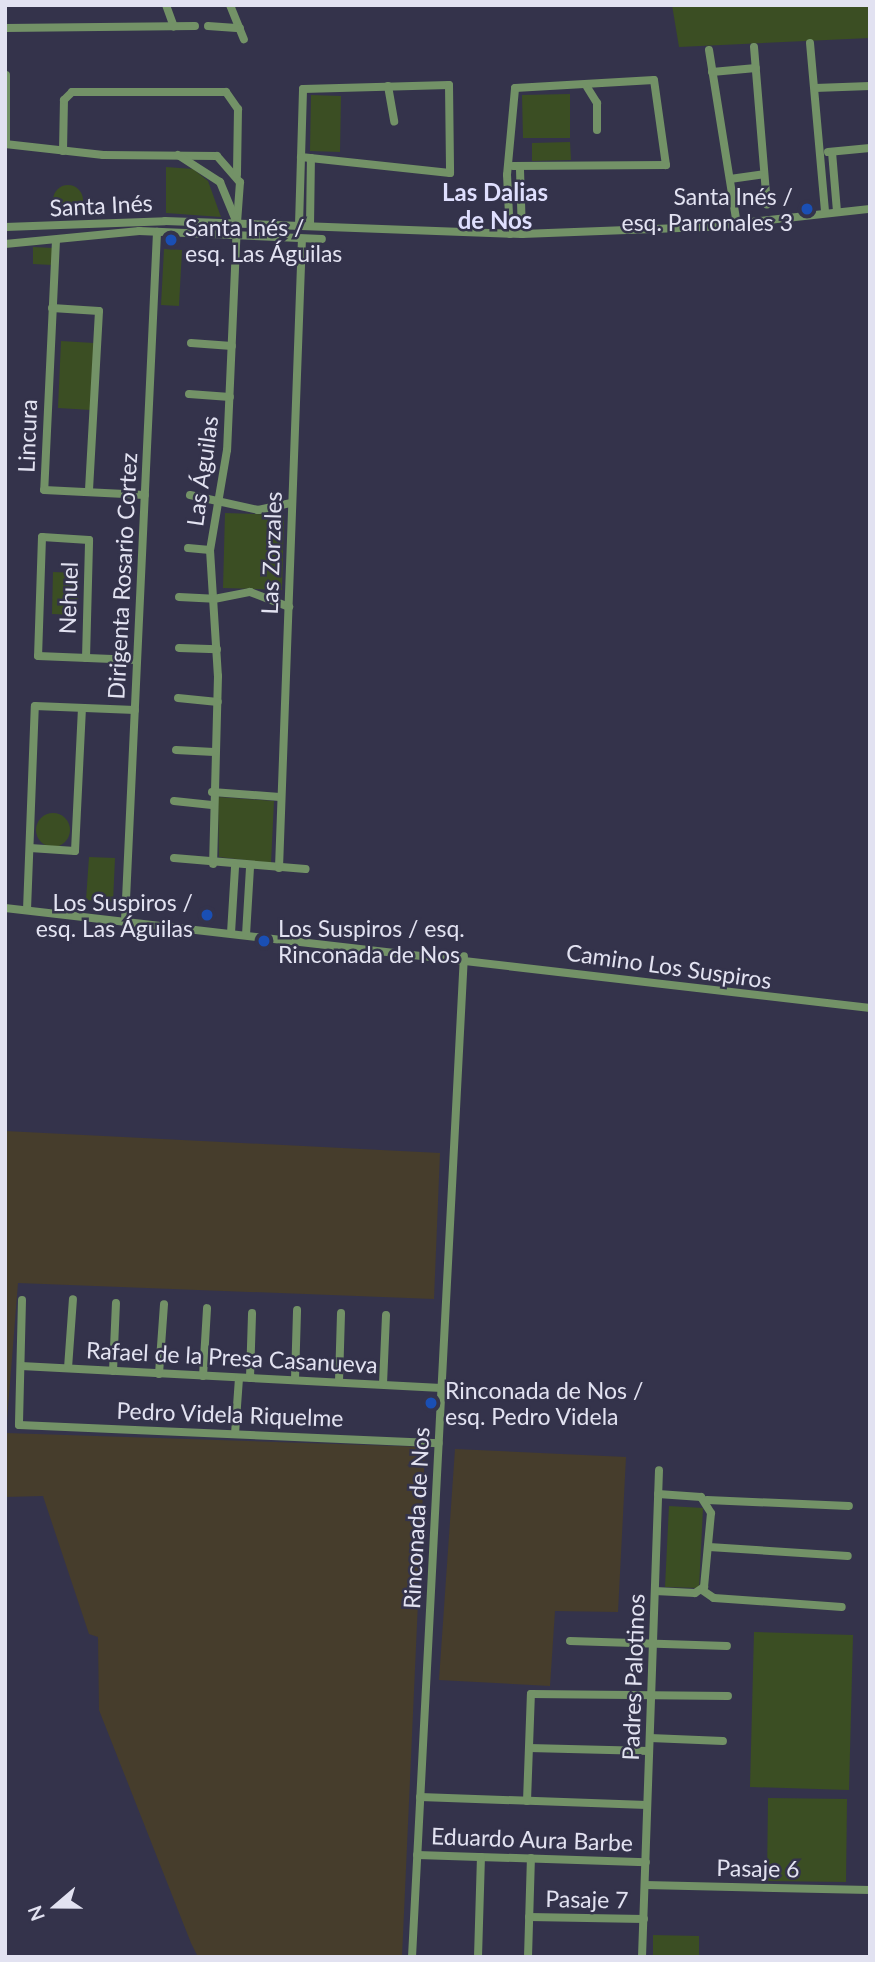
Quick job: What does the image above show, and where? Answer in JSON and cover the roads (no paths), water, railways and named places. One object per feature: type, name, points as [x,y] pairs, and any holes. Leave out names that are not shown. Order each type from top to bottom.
[{"type":"street","points":[[166,5],[174,27]]},
{"type":"street","points":[[230,5],[244,39]]},
{"type":"street","points":[[5,28],[195,26]]},
{"type":"street","points":[[208,26],[240,28]]},
{"type":"street","points":[[810,43],[825,212]]},
{"type":"street","points":[[754,47],[767,204]]},
{"type":"street","points":[[709,50],[737,225]]},
{"type":"street","points":[[712,72],[756,68]]},
{"type":"street","points":[[6,75],[6,144],[63,151],[217,156],[237,175]]},
{"type":"street","points":[[517,168],[666,165],[654,80],[587,87],[516,88],[517,168],[522,234]]},
{"type":"street","points":[[306,157],[450,173],[449,85],[303,89],[306,157],[310,226]]},
{"type":"street","points":[[388,86],[394,121]]},
{"type":"street","points":[[815,88],[870,86]]},
{"type":"street","points":[[587,87],[597,103],[597,130]]},
{"type":"street","name":"Las Águilas","points":[[63,151],[64,100],[72,92],[226,92],[238,109],[237,175],[242,214],[237,223],[230,397],[211,550],[218,702],[212,792],[213,864]]},
{"type":"street","points":[[821,153],[870,148]]},
{"type":"street","points":[[832,152],[837,212]]},
{"type":"street","points":[[178,155],[220,181],[237,223]]},
{"type":"street","points":[[299,225],[306,157]]},
{"type":"street","points":[[510,234],[517,168]]},
{"type":"street","points":[[730,179],[764,174]]},
{"type":"street","name":"Santa Inés","points":[[5,227],[237,223],[522,234],[737,225],[825,212],[870,209]]},
{"type":"street","name":"Santa Inés","points":[[5,244],[157,232],[322,239]]},
{"type":"street","name":"Dirigenta Rosario Cortez","points":[[125,921],[157,232]]},
{"type":"street","name":"Las Zorzales","points":[[279,868],[303,239]]},
{"type":"street","name":"Lincura","points":[[56,240],[44,490],[89,492]]},
{"type":"street","points":[[52,308],[99,311],[89,492],[145,495]]},
{"type":"street","points":[[191,343],[232,346]]},
{"type":"street","name":"Las Águilas","points":[[189,394],[230,397]]},
{"type":"street","points":[[190,495],[219,499],[258,510],[291,503]]},
{"type":"street","name":"Nehuel","points":[[42,537],[89,540],[86,658],[38,656],[42,537]]},
{"type":"street","name":"Las Águilas","points":[[188,548],[211,550]]},
{"type":"street","points":[[179,597],[215,600],[250,592],[289,607]]},
{"type":"street","points":[[179,648],[217,649]]},
{"type":"street","points":[[86,658],[137,660]]},
{"type":"street","points":[[178,698],[218,702]]},
{"type":"street","points":[[27,910],[35,706],[135,710]]},
{"type":"street","points":[[30,848],[75,851],[82,708]]},
{"type":"street","points":[[176,750],[214,752]]},
{"type":"street","points":[[212,792],[280,797]]},
{"type":"street","points":[[174,801],[212,804]]},
{"type":"street","points":[[174,858],[235,867],[306,869]]},
{"type":"street","points":[[231,933],[235,867]]},
{"type":"street","points":[[246,935],[250,868]]},
{"type":"street","name":"Camino Los Suspiros","points":[[5,908],[464,956],[736,996],[870,1008]]},
{"type":"street","name":"Rinconada de Nos","points":[[412,1957],[464,956]]},
{"type":"street","points":[[68,1368],[73,1299]]},
{"type":"street","points":[[21,1366],[22,1300]]},
{"type":"street","points":[[113,1371],[116,1303]]},
{"type":"street","points":[[159,1374],[164,1304]]},
{"type":"street","points":[[203,1376],[207,1308]]},
{"type":"street","points":[[295,1379],[297,1310]]},
{"type":"street","points":[[250,1378],[252,1313]]},
{"type":"street","points":[[338,1381],[341,1313]]},
{"type":"street","points":[[383,1384],[386,1315]]},
{"type":"street","name":"Rafael de la Presa Casanueva","points":[[21,1366],[441,1388]]},
{"type":"street","name":"Pedro Videla Riquelme","points":[[21,1366],[19,1425],[439,1443]]},
{"type":"street","points":[[235,1434],[239,1378]]},
{"type":"street","name":"Padres Palotinos","points":[[642,1957],[659,1470]]},
{"type":"street","points":[[658,1494],[707,1500],[849,1506]]},
{"type":"street","points":[[702,1590],[709,1547],[707,1500]]},
{"type":"street","points":[[709,1547],[848,1556]]},
{"type":"street","points":[[655,1591],[702,1590],[714,1598],[842,1607]]},
{"type":"street","points":[[570,1641],[727,1646]]},
{"type":"street","points":[[527,1801],[531,1694],[651,1693],[728,1696]]},
{"type":"street","points":[[650,1738],[723,1741]]},
{"type":"street","points":[[529,1748],[649,1751]]},
{"type":"street","points":[[420,1797],[648,1805]]},
{"type":"street","name":"Eduardo Aura Barbe","points":[[417,1854],[646,1862]]},
{"type":"street","points":[[478,1957],[481,1857]]},
{"type":"street","points":[[528,1957],[531,1858]]},
{"type":"street","name":"Pasaje 6","points":[[645,1885],[870,1890]]},
{"type":"street","name":"Pasaje 7","points":[[529,1917],[643,1919]]},
{"type":"place","name":"Santa Inés / esq. Parronales 3","points":[[807,209]]},
{"type":"place","name":"Santa Inés / esq. Las Águilas","points":[[171,240]]},
{"type":"place","name":"Los Suspiros / esq. Las Águilas","points":[[207,915]]},
{"type":"place","name":"Los Suspiros / esq. Rinconada de Nos","points":[[264,941]]},
{"type":"place","name":"Rinconada de Nos / esq. Pedro Videla","points":[[431,1403]]},
{"type":"district","name":"Las Dalias de Nos","points":[[495,206]]}]
